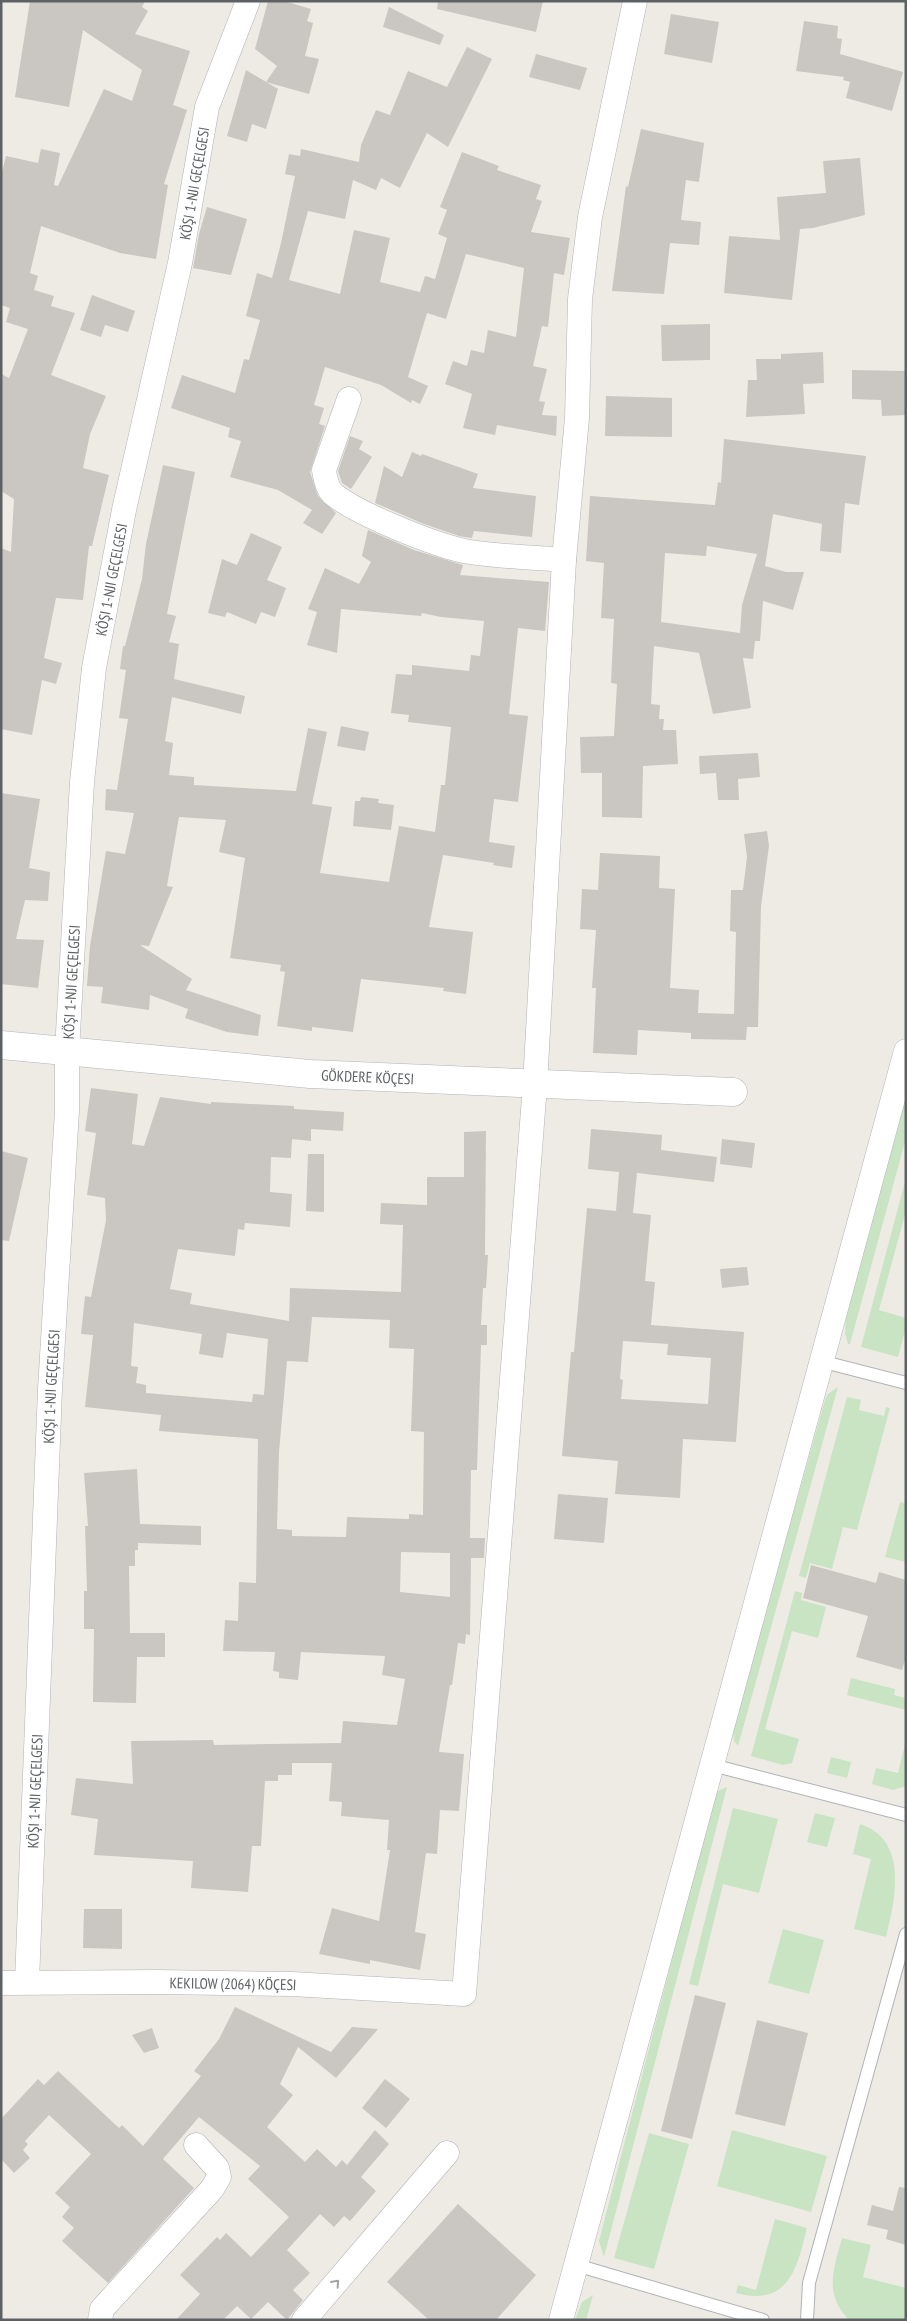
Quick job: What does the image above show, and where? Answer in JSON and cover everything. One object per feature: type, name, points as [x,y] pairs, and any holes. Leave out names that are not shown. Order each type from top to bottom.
[{"type":"street","name":"KÖŞI 1-NJI GEÇELGESI","points":[[27,1982],[50,1388],[68,1111],[67,1051],[82,782],[94,668],[118,538],[180,264],[207,106],[248,1]]},
{"type":"street","points":[[535,1085],[564,560],[577,418],[580,299],[590,217],[635,1]]},
{"type":"street","points":[[349,399],[324,470],[325,480],[332,493],[367,514],[430,540],[468,552],[564,560]]},
{"type":"street","name":"GÖKDERE KÖÇESI","points":[[1,1045],[310,1074],[734,1092]]},
{"type":"street","points":[[562,2320],[820,1361],[906,1051]]},
{"type":"street","name":"KEKILOW (2064) KÖÇESI","points":[[1,1983],[292,1984],[464,1994],[535,1085]]},
{"type":"street","points":[[100,2320],[102,2309],[212,2189],[219,2177],[217,2168],[196,2145]]},
{"type":"street","points":[[304,2320],[447,2153]]},
{"type":"lane","points":[[820,1361],[906,1382]]},
{"type":"lane","points":[[712,1765],[906,1815]]},
{"type":"lane","points":[[807,2320],[809,2283],[906,1934]]},
{"type":"lane","points":[[576,2265],[763,2320]]},
{"type":"green space","points":[[906,1098],[906,1138],[850,1344],[848,1344],[845,1334],[846,1319]]},
{"type":"green space","points":[[906,1178],[906,1211],[879,1310],[906,1318],[906,1327],[898,1357],[861,1347]]},
{"type":"green space","points":[[838,1387],[738,1746],[734,1741],[733,1728],[825,1400],[828,1394]]},
{"type":"green space","points":[[847,1397],[861,1400],[859,1410],[884,1416],[886,1407],[890,1408],[857,1530],[843,1527],[832,1569],[810,1563],[806,1578],[799,1576]]},
{"type":"green space","points":[[900,1502],[906,1503],[906,1562],[885,1557]]},
{"type":"green space","points":[[795,1591],[802,1593],[801,1600],[826,1607],[818,1638],[792,1631],[765,1729],[799,1739],[792,1763],[783,1765],[751,1756]]},
{"type":"green space","points":[[851,1678],[895,1689],[894,1695],[906,1698],[906,1710],[847,1695]]},
{"type":"green space","points":[[906,1740],[906,1786],[893,1790],[872,1784],[876,1768],[898,1773]]},
{"type":"green space","points":[[831,1757],[851,1762],[847,1778],[827,1773]]},
{"type":"green space","points":[[727,1787],[604,2257],[599,2241],[714,1798],[718,1791]]},
{"type":"green space","points":[[733,1808],[778,1819],[759,1893],[723,1884],[698,1986],[689,1984]]},
{"type":"green space","points":[[815,1813],[835,1818],[827,1847],[807,1842]]},
{"type":"green space","points":[[860,1824],[875,1831],[885,1842],[892,1855],[895,1870],[895,1887],[886,1937],[854,1929],[871,1859],[853,1854]]},
{"type":"green space","points":[[783,1929],[824,1940],[809,1994],[768,1983]]},
{"type":"green space","points":[[732,2130],[827,2156],[811,2212],[717,2186]]},
{"type":"green space","points":[[649,2133],[689,2144],[654,2269],[614,2258]]},
{"type":"green space","points":[[775,2219],[807,2228],[794,2270],[788,2281],[779,2289],[768,2294],[754,2296],[736,2293],[738,2285],[756,2290]]},
{"type":"green space","points":[[842,2238],[871,2245],[863,2277],[906,2288],[906,2320],[849,2320],[841,2310],[833,2290],[833,2280]]},
{"type":"green space","points":[[593,2295],[586,2320],[575,2320],[582,2302]]},
{"type":"building","points":[[30,1],[145,1],[142,7],[148,11],[135,34],[190,51],[173,105],[187,110],[164,184],[168,185],[156,259],[120,253],[41,226],[30,273],[38,276],[34,290],[54,296],[51,306],[75,313],[51,375],[106,396],[90,434],[83,468],[109,475],[92,546],[89,546],[83,600],[56,598],[44,658],[62,663],[56,684],[42,680],[32,735],[1,729],[1,548],[11,552],[14,499],[1,491],[1,374],[9,378],[28,329],[6,322],[10,308],[1,305],[1,176],[6,156],[38,163],[41,149],[60,153],[54,185],[58,186],[104,89],[132,101],[142,70],[83,30],[69,107],[15,97]]},
{"type":"building","points":[[268,1],[284,1],[311,9],[307,21],[313,23],[305,56],[319,59],[309,94],[266,82],[277,66],[255,49]]},
{"type":"building","points":[[438,1],[543,1],[536,32],[437,9]]},
{"type":"building","points":[[389,7],[444,35],[440,45],[383,27]]},
{"type":"building","points":[[671,14],[719,22],[712,63],[664,54]]},
{"type":"building","points":[[804,21],[838,26],[837,38],[842,39],[840,54],[903,72],[892,111],[846,98],[850,82],[843,80],[844,77],[796,71]]},
{"type":"building","points":[[467,47],[492,59],[448,147],[427,133],[400,188],[381,178],[376,190],[353,180],[345,219],[308,211],[289,280],[340,294],[354,230],[390,238],[380,282],[420,292],[425,276],[435,279],[447,238],[438,234],[447,210],[440,207],[462,152],[499,166],[497,170],[541,185],[536,199],[542,201],[531,232],[570,238],[564,275],[554,273],[548,327],[542,326],[533,366],[547,369],[539,401],[545,402],[542,415],[557,416],[556,436],[497,425],[495,435],[463,428],[472,394],[445,384],[453,361],[467,366],[471,350],[484,353],[488,330],[516,337],[524,268],[466,254],[446,319],[427,313],[408,377],[428,386],[420,404],[412,400],[411,403],[381,385],[325,367],[314,405],[324,408],[319,424],[325,426],[310,472],[318,496],[336,513],[322,534],[303,523],[312,510],[278,490],[230,477],[241,441],[228,437],[230,428],[171,408],[182,375],[235,393],[244,359],[249,360],[260,320],[246,316],[257,273],[272,278],[281,243],[295,176],[285,174],[289,154],[300,156],[301,149],[359,162],[361,145],[376,110],[390,115],[408,71],[447,87]]},
{"type":"building","points":[[536,54],[587,68],[580,90],[529,77]]},
{"type":"building","points":[[246,70],[278,89],[266,129],[252,124],[247,142],[227,136]]},
{"type":"building","points":[[641,129],[704,143],[699,182],[686,180],[681,220],[701,222],[699,245],[670,243],[664,294],[612,291],[626,186],[628,187]]},
{"type":"building","points":[[860,158],[865,215],[813,228],[800,229],[792,300],[724,293],[729,236],[780,240],[777,197],[826,193],[823,161]]},
{"type":"building","points":[[207,207],[247,219],[231,275],[193,268],[199,234]]},
{"type":"building","points":[[92,295],[135,311],[128,332],[105,325],[101,337],[80,330]]},
{"type":"building","points":[[710,324],[710,360],[662,361],[661,325]]},
{"type":"building","points":[[823,352],[824,383],[803,384],[805,414],[746,417],[748,380],[757,380],[756,359],[781,359],[781,354]]},
{"type":"building","points":[[852,370],[906,371],[906,415],[882,416],[881,400],[852,399]]},
{"type":"building","points":[[606,396],[672,398],[672,437],[605,436]]},
{"type":"building","points":[[350,436],[363,441],[359,449],[372,457],[351,489],[342,483],[338,471]]},
{"type":"building","points":[[724,439],[866,456],[859,505],[845,503],[841,553],[820,551],[822,524],[773,514],[765,566],[786,572],[804,572],[793,610],[763,601],[760,641],[755,641],[753,659],[743,658],[751,708],[713,714],[699,653],[654,646],[651,704],[660,705],[659,719],[664,719],[663,730],[676,730],[678,764],[643,766],[642,818],[602,817],[602,773],[581,773],[580,737],[614,736],[617,684],[611,683],[614,619],[601,618],[604,563],[586,561],[590,496],[715,505],[718,482],[721,483]],"holes":[[[707,546],[757,554],[742,605],[740,633],[661,622],[665,553],[706,556]]]},
{"type":"building","points":[[412,452],[478,474],[473,488],[536,496],[532,537],[474,531],[472,538],[459,536],[424,524],[375,503],[384,466],[402,477]]},
{"type":"building","points":[[163,465],[195,472],[167,614],[176,616],[169,642],[179,644],[174,679],[245,696],[241,714],[172,697],[165,741],[173,743],[169,775],[194,777],[194,785],[296,791],[308,728],[327,732],[312,804],[332,807],[320,873],[389,882],[399,826],[435,832],[441,785],[445,785],[451,727],[408,722],[409,715],[391,713],[396,674],[412,675],[412,665],[469,671],[471,655],[480,656],[484,621],[441,617],[422,613],[421,616],[341,609],[337,653],[307,645],[317,612],[308,609],[325,568],[359,584],[371,562],[362,556],[368,530],[414,550],[463,565],[460,575],[549,582],[545,631],[518,628],[509,714],[528,716],[518,802],[494,799],[489,842],[515,846],[512,868],[493,865],[494,863],[443,855],[429,927],[473,932],[466,994],[443,991],[444,988],[361,979],[353,1032],[312,1027],[312,1031],[277,1026],[285,972],[280,971],[281,965],[230,958],[245,858],[219,852],[226,820],[179,817],[167,886],[173,887],[149,946],[140,945],[192,979],[186,990],[261,1015],[258,1036],[227,1032],[185,1018],[188,1009],[150,995],[149,1010],[101,1003],[103,987],[87,986],[90,946],[106,851],[125,854],[134,813],[105,810],[106,789],[117,790],[128,719],[119,718],[126,670],[120,669],[123,646],[125,646],[142,579],[146,544]]},
{"type":"building","points":[[251,533],[282,547],[267,580],[286,588],[275,617],[261,612],[256,624],[227,612],[225,617],[208,613],[222,559],[237,565]]},
{"type":"building","points":[[341,726],[369,732],[365,751],[337,746]]},
{"type":"building","points":[[758,753],[760,777],[738,779],[739,800],[718,800],[716,773],[700,774],[699,756]]},
{"type":"building","points":[[1,793],[40,799],[29,868],[50,872],[48,901],[25,900],[16,939],[44,940],[38,988],[1,984]]},
{"type":"building","points":[[361,797],[379,799],[378,803],[394,805],[391,830],[353,826],[355,801],[360,801]]},
{"type":"building","points":[[767,831],[769,846],[761,906],[758,1027],[747,1027],[746,1040],[691,1039],[691,1033],[638,1030],[637,1055],[593,1053],[596,988],[592,988],[596,930],[580,929],[582,889],[598,890],[600,853],[660,856],[659,888],[675,889],[670,988],[699,990],[698,1013],[734,1014],[736,932],[730,931],[731,890],[743,890],[747,857],[744,834]]},
{"type":"building","points":[[91,1088],[138,1094],[132,1144],[144,1146],[160,1097],[211,1104],[211,1102],[294,1106],[294,1109],[344,1112],[343,1131],[311,1129],[311,1141],[292,1139],[291,1158],[271,1157],[270,1192],[292,1194],[290,1227],[245,1223],[244,1230],[238,1229],[235,1256],[178,1249],[170,1289],[192,1293],[190,1304],[289,1321],[290,1288],[401,1292],[403,1225],[380,1224],[381,1203],[427,1205],[427,1177],[464,1177],[464,1132],[486,1131],[485,1255],[488,1255],[486,1288],[483,1288],[481,1325],[487,1325],[487,1345],[481,1345],[477,1470],[471,1470],[470,1538],[485,1538],[484,1558],[471,1558],[470,1635],[466,1634],[465,1644],[458,1643],[439,1752],[464,1754],[459,1811],[440,1810],[437,1854],[426,1853],[415,1932],[426,1934],[420,1970],[370,1960],[370,1964],[319,1954],[332,1908],[379,1921],[390,1850],[387,1850],[389,1820],[341,1816],[342,1802],[329,1801],[332,1763],[292,1763],[292,1775],[278,1775],[278,1781],[265,1781],[261,1846],[252,1846],[248,1892],[191,1888],[193,1861],[94,1855],[98,1819],[71,1815],[76,1778],[133,1784],[131,1741],[213,1740],[214,1745],[341,1743],[343,1721],[397,1725],[405,1679],[382,1675],[385,1656],[301,1652],[298,1680],[279,1678],[279,1672],[273,1671],[275,1652],[223,1651],[225,1620],[238,1621],[239,1582],[256,1583],[258,1439],[159,1431],[161,1415],[85,1407],[93,1335],[81,1334],[85,1296],[91,1297],[106,1220],[105,1198],[87,1195],[96,1133],[85,1131]],"holes":[[[312,1317],[390,1320],[389,1348],[414,1349],[411,1431],[424,1432],[423,1515],[409,1514],[409,1519],[347,1517],[346,1537],[292,1536],[292,1530],[277,1529],[279,1452],[287,1361],[308,1362]],[[134,1323],[202,1334],[199,1354],[223,1358],[227,1333],[268,1339],[264,1395],[253,1394],[252,1402],[146,1393],[146,1385],[136,1383],[138,1367],[131,1366]],[[401,1552],[450,1553],[450,1597],[400,1592]]]},
{"type":"building","points":[[591,1129],[662,1135],[661,1150],[717,1157],[714,1182],[637,1173],[633,1213],[651,1215],[645,1281],[655,1282],[651,1325],[744,1332],[736,1442],[683,1439],[680,1498],[615,1494],[618,1461],[562,1456],[571,1352],[574,1352],[587,1208],[616,1211],[619,1172],[588,1169]],"holes":[[[623,1341],[668,1344],[667,1355],[711,1358],[708,1404],[621,1399],[623,1380],[620,1379]]]},
{"type":"building","points":[[722,1139],[755,1143],[752,1168],[720,1164]]},
{"type":"building","points":[[1,1151],[28,1158],[9,1241],[1,1240]]},
{"type":"building","points":[[308,1154],[324,1154],[324,1212],[306,1211]]},
{"type":"building","points":[[747,1267],[749,1285],[722,1288],[720,1269]]},
{"type":"building","points":[[137,1469],[140,1524],[201,1526],[201,1545],[138,1543],[138,1550],[135,1550],[135,1566],[129,1566],[130,1633],[165,1633],[165,1657],[137,1657],[136,1703],[93,1702],[94,1629],[84,1629],[84,1591],[87,1591],[85,1526],[88,1526],[84,1473]]},
{"type":"building","points":[[558,1494],[608,1498],[604,1543],[554,1539]]},
{"type":"building","points":[[811,1565],[876,1583],[879,1572],[906,1580],[906,1657],[902,1670],[856,1657],[868,1616],[803,1598]]},
{"type":"building","points":[[84,1909],[122,1909],[122,1949],[83,1948]]},
{"type":"building","points":[[695,1995],[726,2003],[692,2139],[661,2131]]},
{"type":"building","points":[[235,2007],[331,2052],[352,2027],[378,2029],[336,2078],[298,2047],[280,2084],[293,2095],[267,2127],[305,2162],[317,2149],[336,2167],[342,2160],[347,2165],[375,2130],[389,2144],[361,2177],[376,2191],[350,2221],[344,2216],[334,2227],[320,2214],[287,2250],[310,2273],[293,2290],[303,2300],[287,2320],[268,2302],[251,2319],[237,2306],[223,2320],[176,2320],[200,2294],[180,2275],[217,2237],[220,2240],[226,2233],[251,2257],[289,2217],[248,2179],[260,2166],[199,2117],[163,2159],[194,2188],[108,2283],[62,2241],[74,2228],[62,2217],[70,2207],[55,2193],[91,2154],[49,2115],[25,2141],[28,2144],[23,2150],[30,2158],[14,2173],[1,2159],[1,2119],[38,2079],[44,2085],[58,2071],[119,2128],[122,2125],[143,2146],[201,2076],[194,2071],[219,2039]]},
{"type":"building","points":[[757,2020],[808,2033],[785,2126],[735,2114]]},
{"type":"building","points":[[152,2028],[159,2048],[144,2053],[132,2035]]},
{"type":"building","points":[[385,2079],[410,2099],[386,2128],[362,2108]]},
{"type":"building","points":[[899,2187],[906,2188],[906,2245],[886,2239],[888,2230],[867,2225],[872,2205],[893,2211]]},
{"type":"building","points":[[458,2204],[536,2275],[496,2320],[429,2320],[387,2282]]}]
